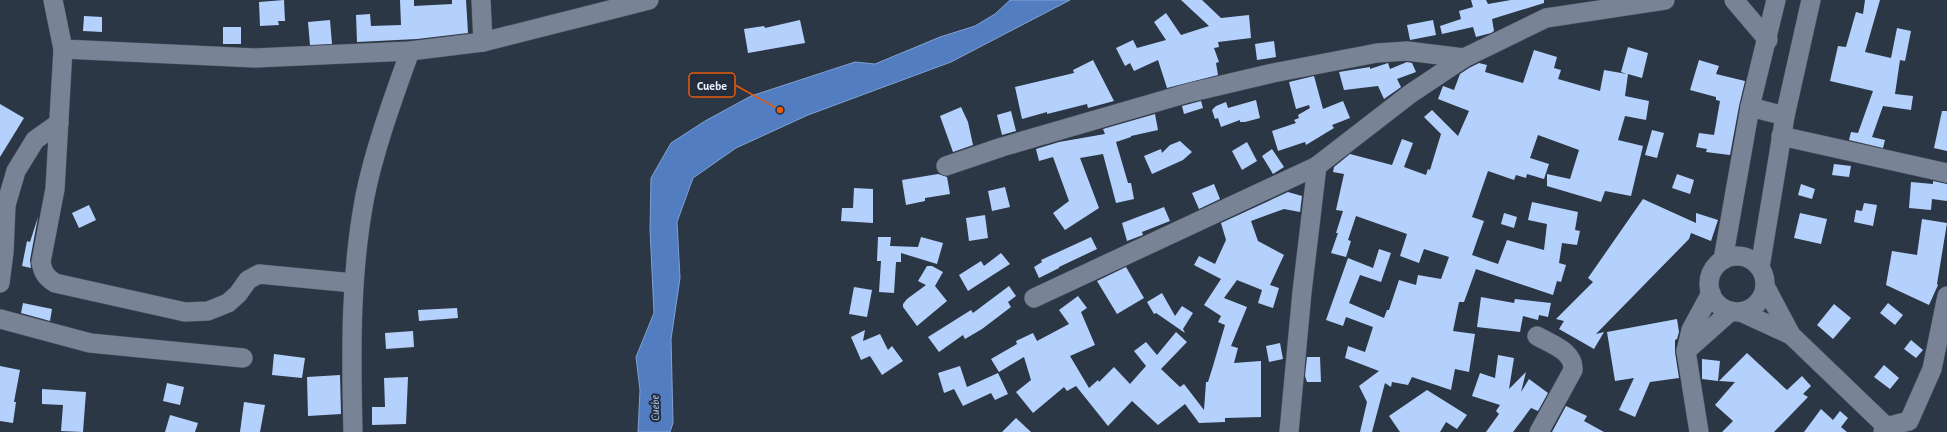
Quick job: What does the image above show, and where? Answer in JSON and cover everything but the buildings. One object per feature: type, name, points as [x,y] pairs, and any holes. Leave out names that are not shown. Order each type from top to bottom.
[{"type":"street","points":[[53,0],[63,49],[55,189],[41,262],[42,272],[55,283],[185,312],[208,311],[228,303],[238,294],[248,280],[259,274],[353,283]]},
{"type":"street","points":[[481,0],[483,42]]},
{"type":"street","points":[[63,49],[255,58],[410,51],[483,42],[649,0]]},
{"type":"street","points":[[1034,298],[1317,166],[1410,94],[1464,58],[1546,18],[1665,0]]},
{"type":"street","points":[[1734,0],[1768,40]]},
{"type":"street","points":[[1723,260],[1750,107],[1768,40],[1776,0]]},
{"type":"street","points":[[1760,267],[1781,136],[1811,0]]},
{"type":"street","points":[[353,432],[351,341],[353,283],[365,196],[385,121],[410,51]]},
{"type":"street","points":[[946,166],[1002,147],[1188,93],[1274,73],[1377,53],[1407,51],[1464,58]]},
{"type":"street","points":[[1750,107],[1785,116]]},
{"type":"street","points":[[0,283],[4,252],[6,205],[16,171],[35,140],[59,123]]},
{"type":"street","points":[[1781,136],[1947,173]]},
{"type":"street","points":[[1289,432],[1302,292],[1317,166]]},
{"type":"street","points":[[1686,351],[1736,311],[1750,309],[1758,303],[1763,295],[1765,286],[1764,276],[1760,267],[1752,260],[1743,256],[1733,256],[1723,260],[1716,266],[1711,274],[1709,284],[1715,301],[1723,308],[1736,311],[1792,335]]},
{"type":"street","points":[[1765,286],[1792,335],[1887,430],[1908,420],[1932,369],[1947,296]]},
{"type":"street","points":[[1699,432],[1686,351],[1691,330],[1711,293]]},
{"type":"street","points":[[0,319],[90,342],[243,358]]},
{"type":"street","points":[[1537,336],[1565,352],[1573,363],[1573,370],[1539,432]]},
{"type":"water","points":[[1010,0],[1070,0],[951,62],[808,115],[736,148],[693,178],[677,222],[680,278],[671,339],[673,423],[670,432],[638,432],[640,390],[636,357],[654,313],[650,229],[651,178],[671,143],[705,121],[751,96],[855,62],[875,64],[940,37],[975,26],[995,14]]},
{"type":"place","name":"Cuebe","points":[[780,110]]}]
